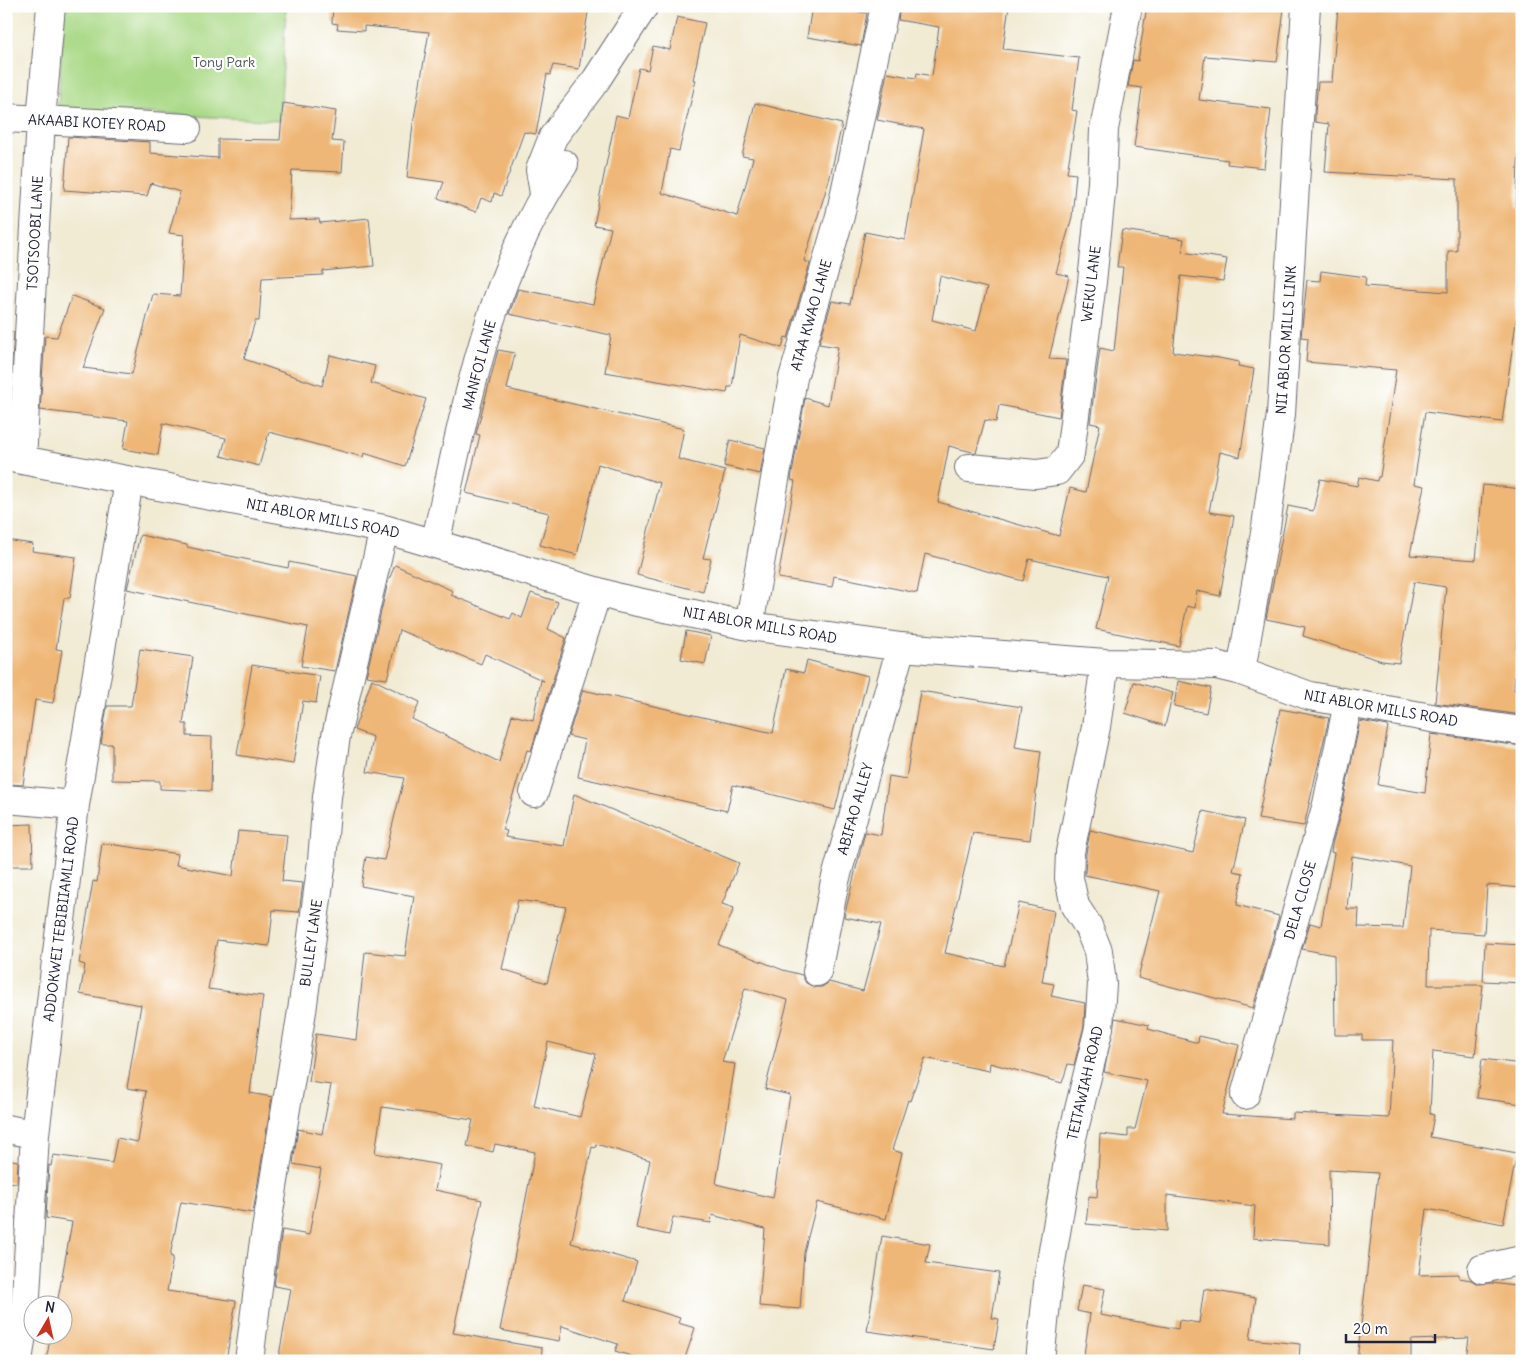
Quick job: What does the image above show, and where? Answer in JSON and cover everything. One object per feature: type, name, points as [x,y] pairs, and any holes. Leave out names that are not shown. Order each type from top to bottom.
[{"type":"street","name":"TSOTSOOBI LANE","points":[[14,459],[51,6]]},
{"type":"street","points":[[544,193],[540,170],[554,137],[596,80],[644,6]]},
{"type":"street","name":"ATAA KWAO LANE","points":[[749,626],[793,378],[840,216],[885,6]]},
{"type":"street","name":"WEKU LANE","points":[[968,468],[1036,474],[1057,471],[1070,454],[1092,282],[1102,183],[1104,129],[1128,6]]},
{"type":"street","name":"NII ABLOR MILLS LINK","points":[[1241,671],[1266,527],[1281,414],[1306,6]]},
{"type":"street","name":"AKAABI KOTEY ROAD","points":[[6,118],[187,128]]},
{"type":"street","name":"MANFOI LANE","points":[[435,544],[480,353],[500,290],[544,193],[564,164]]},
{"type":"street","name":"NII ABLOR MILLS ROAD","points":[[14,459],[384,529],[597,592],[749,626],[901,648],[1105,663],[1216,665],[1241,671],[1310,696],[1437,719],[1522,730]]},
{"type":"street","name":"ADDOKWEI TEBIBIIAMLI ROAD","points":[[18,1361],[25,1314],[35,1134],[75,805],[129,481]]},
{"type":"street","name":"BULLEY LANE","points":[[250,1361],[263,1248],[302,1011],[322,860],[327,797],[335,745],[384,529]]},
{"type":"street","points":[[534,793],[597,592]]},
{"type":"street","name":"ABIFAO ALLEY","points":[[817,972],[835,881],[901,648]]},
{"type":"street","name":"TEITAWIAH ROAD","points":[[1040,1361],[1048,1274],[1070,1147],[1099,1028],[1102,984],[1098,952],[1088,926],[1075,906],[1069,878],[1070,852],[1096,727],[1105,663]]},
{"type":"street","name":"DELA CLOSE","points":[[1245,1095],[1327,804],[1348,703]]},
{"type":"street","points":[[6,799],[75,805]]},
{"type":"street","points":[[6,1130],[35,1134]]},
{"type":"street","points":[[1482,1270],[1522,1260]]},
{"type":"green space","name":"Tony Park","points":[[64,6],[286,6],[280,121],[58,108]]},
{"type":"building","points":[[333,6],[589,6],[579,69],[553,65],[550,75],[547,74],[536,134],[524,132],[501,196],[494,193],[492,202],[481,198],[476,212],[438,198],[444,182],[407,177],[413,124],[429,32],[364,26],[364,31],[337,29],[338,24],[332,23]]},
{"type":"building","points":[[812,6],[859,6],[859,12],[867,13],[861,46],[807,37]]},
{"type":"building","points":[[900,6],[1009,6],[1003,49],[1079,58],[1072,110],[1077,111],[1067,173],[1076,174],[1072,217],[1056,273],[1069,276],[1049,359],[1066,360],[1059,417],[999,405],[996,422],[985,420],[976,453],[949,446],[938,502],[1059,536],[1070,488],[1086,492],[1100,425],[1090,423],[1100,348],[1114,351],[1123,267],[1117,267],[1122,230],[1184,239],[1182,252],[1227,259],[1223,281],[1181,276],[1173,352],[1239,362],[1238,366],[1254,369],[1240,457],[1220,452],[1209,512],[1234,516],[1220,596],[1197,591],[1195,608],[1187,606],[1179,646],[1096,629],[1108,576],[1029,559],[1023,581],[925,554],[917,593],[834,576],[832,587],[778,578],[795,481],[791,480],[805,398],[828,405],[838,347],[819,344],[832,301],[850,304],[865,232],[905,240],[924,129],[877,120],[887,73],[916,78],[917,73],[932,76],[939,27],[898,20]],"holes":[[[940,276],[987,288],[976,331],[932,320]]]},
{"type":"building","points":[[1147,6],[1256,6],[1284,9],[1277,62],[1205,56],[1199,100],[1271,109],[1264,168],[1227,164],[1228,160],[1134,147],[1142,88],[1128,86],[1133,60],[1138,61]]},
{"type":"building","points":[[1338,6],[1522,6],[1522,146],[1519,146],[1516,208],[1522,208],[1522,279],[1502,422],[1425,412],[1414,484],[1424,486],[1410,555],[1476,560],[1483,485],[1522,489],[1522,610],[1518,610],[1514,690],[1522,690],[1522,715],[1435,703],[1446,587],[1414,582],[1399,663],[1382,661],[1303,636],[1305,627],[1266,619],[1288,506],[1313,511],[1320,479],[1357,486],[1359,477],[1377,481],[1378,477],[1380,477],[1396,370],[1306,362],[1308,338],[1301,337],[1307,280],[1320,281],[1321,271],[1366,277],[1365,286],[1448,292],[1448,251],[1457,251],[1457,179],[1325,172],[1329,124],[1315,122],[1315,113],[1318,82],[1332,82]]},
{"type":"building","points":[[677,17],[705,23],[693,80],[696,80],[679,151],[670,149],[662,193],[737,216],[753,158],[742,156],[755,103],[842,124],[830,177],[804,261],[810,263],[788,338],[785,337],[782,348],[740,335],[732,387],[728,387],[727,393],[605,372],[611,335],[509,314],[518,289],[593,304],[611,228],[594,225],[616,115],[628,118],[639,68],[648,70],[653,46],[670,50]]},
{"type":"building","points":[[283,103],[336,111],[332,141],[344,142],[342,172],[292,170],[289,220],[319,219],[320,223],[369,218],[374,266],[323,271],[323,275],[262,278],[259,321],[255,321],[244,359],[322,386],[330,355],[375,366],[371,383],[426,399],[405,466],[364,453],[363,457],[269,432],[259,466],[221,456],[226,438],[163,423],[158,455],[123,449],[128,421],[40,410],[45,336],[57,337],[72,296],[105,308],[83,368],[132,374],[153,294],[180,296],[184,235],[169,233],[180,192],[151,183],[147,196],[64,190],[68,137],[150,142],[150,153],[218,158],[218,139],[280,140]]},
{"type":"building","points":[[6,331],[14,332],[9,406],[6,406]]},
{"type":"building","points":[[498,350],[515,353],[507,389],[684,429],[678,459],[725,471],[703,558],[711,559],[703,592],[637,575],[660,483],[598,464],[577,555],[540,545],[549,513],[466,493],[480,435],[476,434]]},
{"type":"building","points":[[730,440],[765,448],[760,474],[724,466]]},
{"type":"building","points":[[140,535],[288,568],[289,562],[357,576],[335,671],[301,666],[308,627],[127,589]]},
{"type":"building","points":[[6,540],[33,544],[32,551],[76,557],[70,598],[64,598],[56,649],[62,650],[53,703],[35,700],[23,785],[6,784]]},
{"type":"building","points":[[395,565],[453,591],[451,595],[510,619],[513,613],[522,618],[531,593],[558,602],[548,629],[566,638],[531,751],[527,750],[502,830],[507,831],[505,837],[564,846],[574,794],[739,863],[722,904],[734,908],[719,945],[783,970],[802,975],[806,983],[814,987],[822,987],[829,982],[863,991],[881,924],[844,917],[865,832],[881,835],[889,776],[906,779],[920,691],[1022,707],[1015,747],[1041,751],[1030,840],[973,833],[945,953],[1004,966],[1019,903],[1054,911],[1042,982],[1054,984],[1051,996],[1085,1003],[1084,1026],[1074,1065],[1068,1064],[1062,1083],[990,1063],[989,1071],[925,1058],[910,1101],[908,1100],[892,1150],[902,1153],[886,1219],[817,1202],[804,1252],[800,1309],[759,1306],[765,1229],[712,1215],[711,1223],[673,1217],[669,1235],[636,1228],[650,1160],[596,1144],[595,1148],[592,1147],[571,1243],[637,1262],[625,1301],[680,1318],[678,1323],[695,1328],[684,1361],[646,1361],[615,1351],[618,1344],[562,1326],[559,1341],[500,1330],[535,1152],[495,1144],[493,1152],[467,1146],[473,1120],[382,1107],[375,1153],[440,1165],[435,1190],[482,1200],[453,1333],[542,1348],[541,1361],[278,1361],[291,1289],[274,1286],[282,1230],[309,1235],[321,1169],[293,1164],[298,1129],[322,1134],[331,1085],[309,1082],[316,1034],[356,1040],[365,952],[405,956],[414,896],[361,886],[366,857],[384,860],[404,778],[367,772],[373,737],[354,730],[372,679],[420,702],[412,719],[499,762],[512,715],[533,720],[541,680],[544,681],[485,654],[481,664],[399,630],[387,679],[366,676],[388,582]],"holes":[[[518,900],[566,907],[547,983],[502,969]],[[745,988],[788,1000],[765,1089],[790,1095],[773,1198],[716,1184],[735,1064],[722,1062]],[[548,1042],[596,1054],[580,1117],[534,1106]]]},
{"type":"building","points":[[686,631],[711,636],[705,664],[681,659]]},
{"type":"building","points":[[140,649],[193,657],[183,724],[187,724],[187,736],[212,737],[211,791],[160,789],[160,781],[112,780],[112,744],[101,744],[107,706],[131,706]]},
{"type":"building","points":[[807,660],[868,676],[835,810],[733,785],[727,811],[578,777],[585,740],[568,736],[583,690],[773,733],[786,669],[804,673]]},
{"type":"building","points":[[252,665],[320,676],[316,703],[303,701],[293,764],[237,755]]},
{"type":"building","points":[[1178,681],[1211,688],[1206,713],[1174,706]]},
{"type":"building","points":[[1134,682],[1173,693],[1165,726],[1125,713]]},
{"type":"building","points":[[1280,709],[1329,718],[1304,826],[1258,819]]},
{"type":"building","points":[[1360,721],[1388,726],[1378,785],[1425,793],[1431,734],[1522,746],[1522,888],[1487,885],[1484,934],[1429,930],[1428,985],[1483,985],[1475,1056],[1433,1051],[1430,1114],[1434,1115],[1430,1137],[1517,1153],[1503,1224],[1427,1209],[1419,1275],[1459,1274],[1459,1278],[1471,1280],[1478,1284],[1492,1283],[1522,1287],[1520,1361],[1466,1358],[1469,1338],[1411,1340],[1411,1361],[1357,1361],[1378,1173],[1329,1170],[1330,1244],[1253,1238],[1255,1206],[1167,1195],[1167,1231],[1086,1224],[1089,1196],[1097,1197],[1100,1134],[1128,1137],[1128,1129],[1135,1129],[1147,1081],[1104,1072],[1115,1018],[1149,1025],[1148,1029],[1198,1043],[1199,1036],[1239,1045],[1222,1114],[1293,1119],[1293,1113],[1389,1118],[1393,1040],[1362,1040],[1362,1035],[1335,1035],[1334,955],[1302,949],[1310,923],[1321,926],[1334,853],[1331,852],[1332,845]],"holes":[[[1352,856],[1410,866],[1403,928],[1358,927],[1359,909],[1347,909]]]},
{"type":"building","points":[[1203,811],[1245,820],[1233,871],[1243,873],[1237,905],[1279,916],[1253,1008],[1138,978],[1160,891],[1085,875],[1090,830],[1193,853]]},
{"type":"building","points":[[32,824],[33,866],[6,866],[6,825]]},
{"type":"building","points":[[238,831],[287,835],[282,881],[303,883],[299,912],[273,910],[269,946],[217,940],[208,989],[263,996],[250,1093],[272,1097],[253,1213],[181,1202],[170,1256],[173,1257],[167,1291],[236,1301],[226,1361],[46,1361],[49,1344],[72,1344],[72,1294],[59,1294],[72,1222],[46,1218],[49,1165],[51,1166],[53,1155],[112,1163],[117,1138],[138,1142],[146,1091],[127,1088],[141,1005],[80,994],[85,965],[79,963],[93,881],[97,882],[102,843],[178,854],[176,865],[233,876]]},
{"type":"building","points":[[1485,943],[1522,945],[1522,983],[1483,981]]},
{"type":"building","points":[[1482,1059],[1522,1064],[1522,1104],[1477,1098]]},
{"type":"building","points":[[6,1159],[18,1161],[17,1183],[6,1182]]},
{"type":"building","points":[[882,1236],[930,1244],[926,1263],[999,1273],[992,1318],[999,1319],[994,1349],[867,1331]]},
{"type":"building","points":[[1082,1285],[1105,1289],[1100,1315],[1178,1329],[1179,1320],[1199,1323],[1204,1289],[1256,1298],[1250,1339],[1300,1344],[1299,1361],[1083,1361],[1090,1314],[1077,1311]]}]
